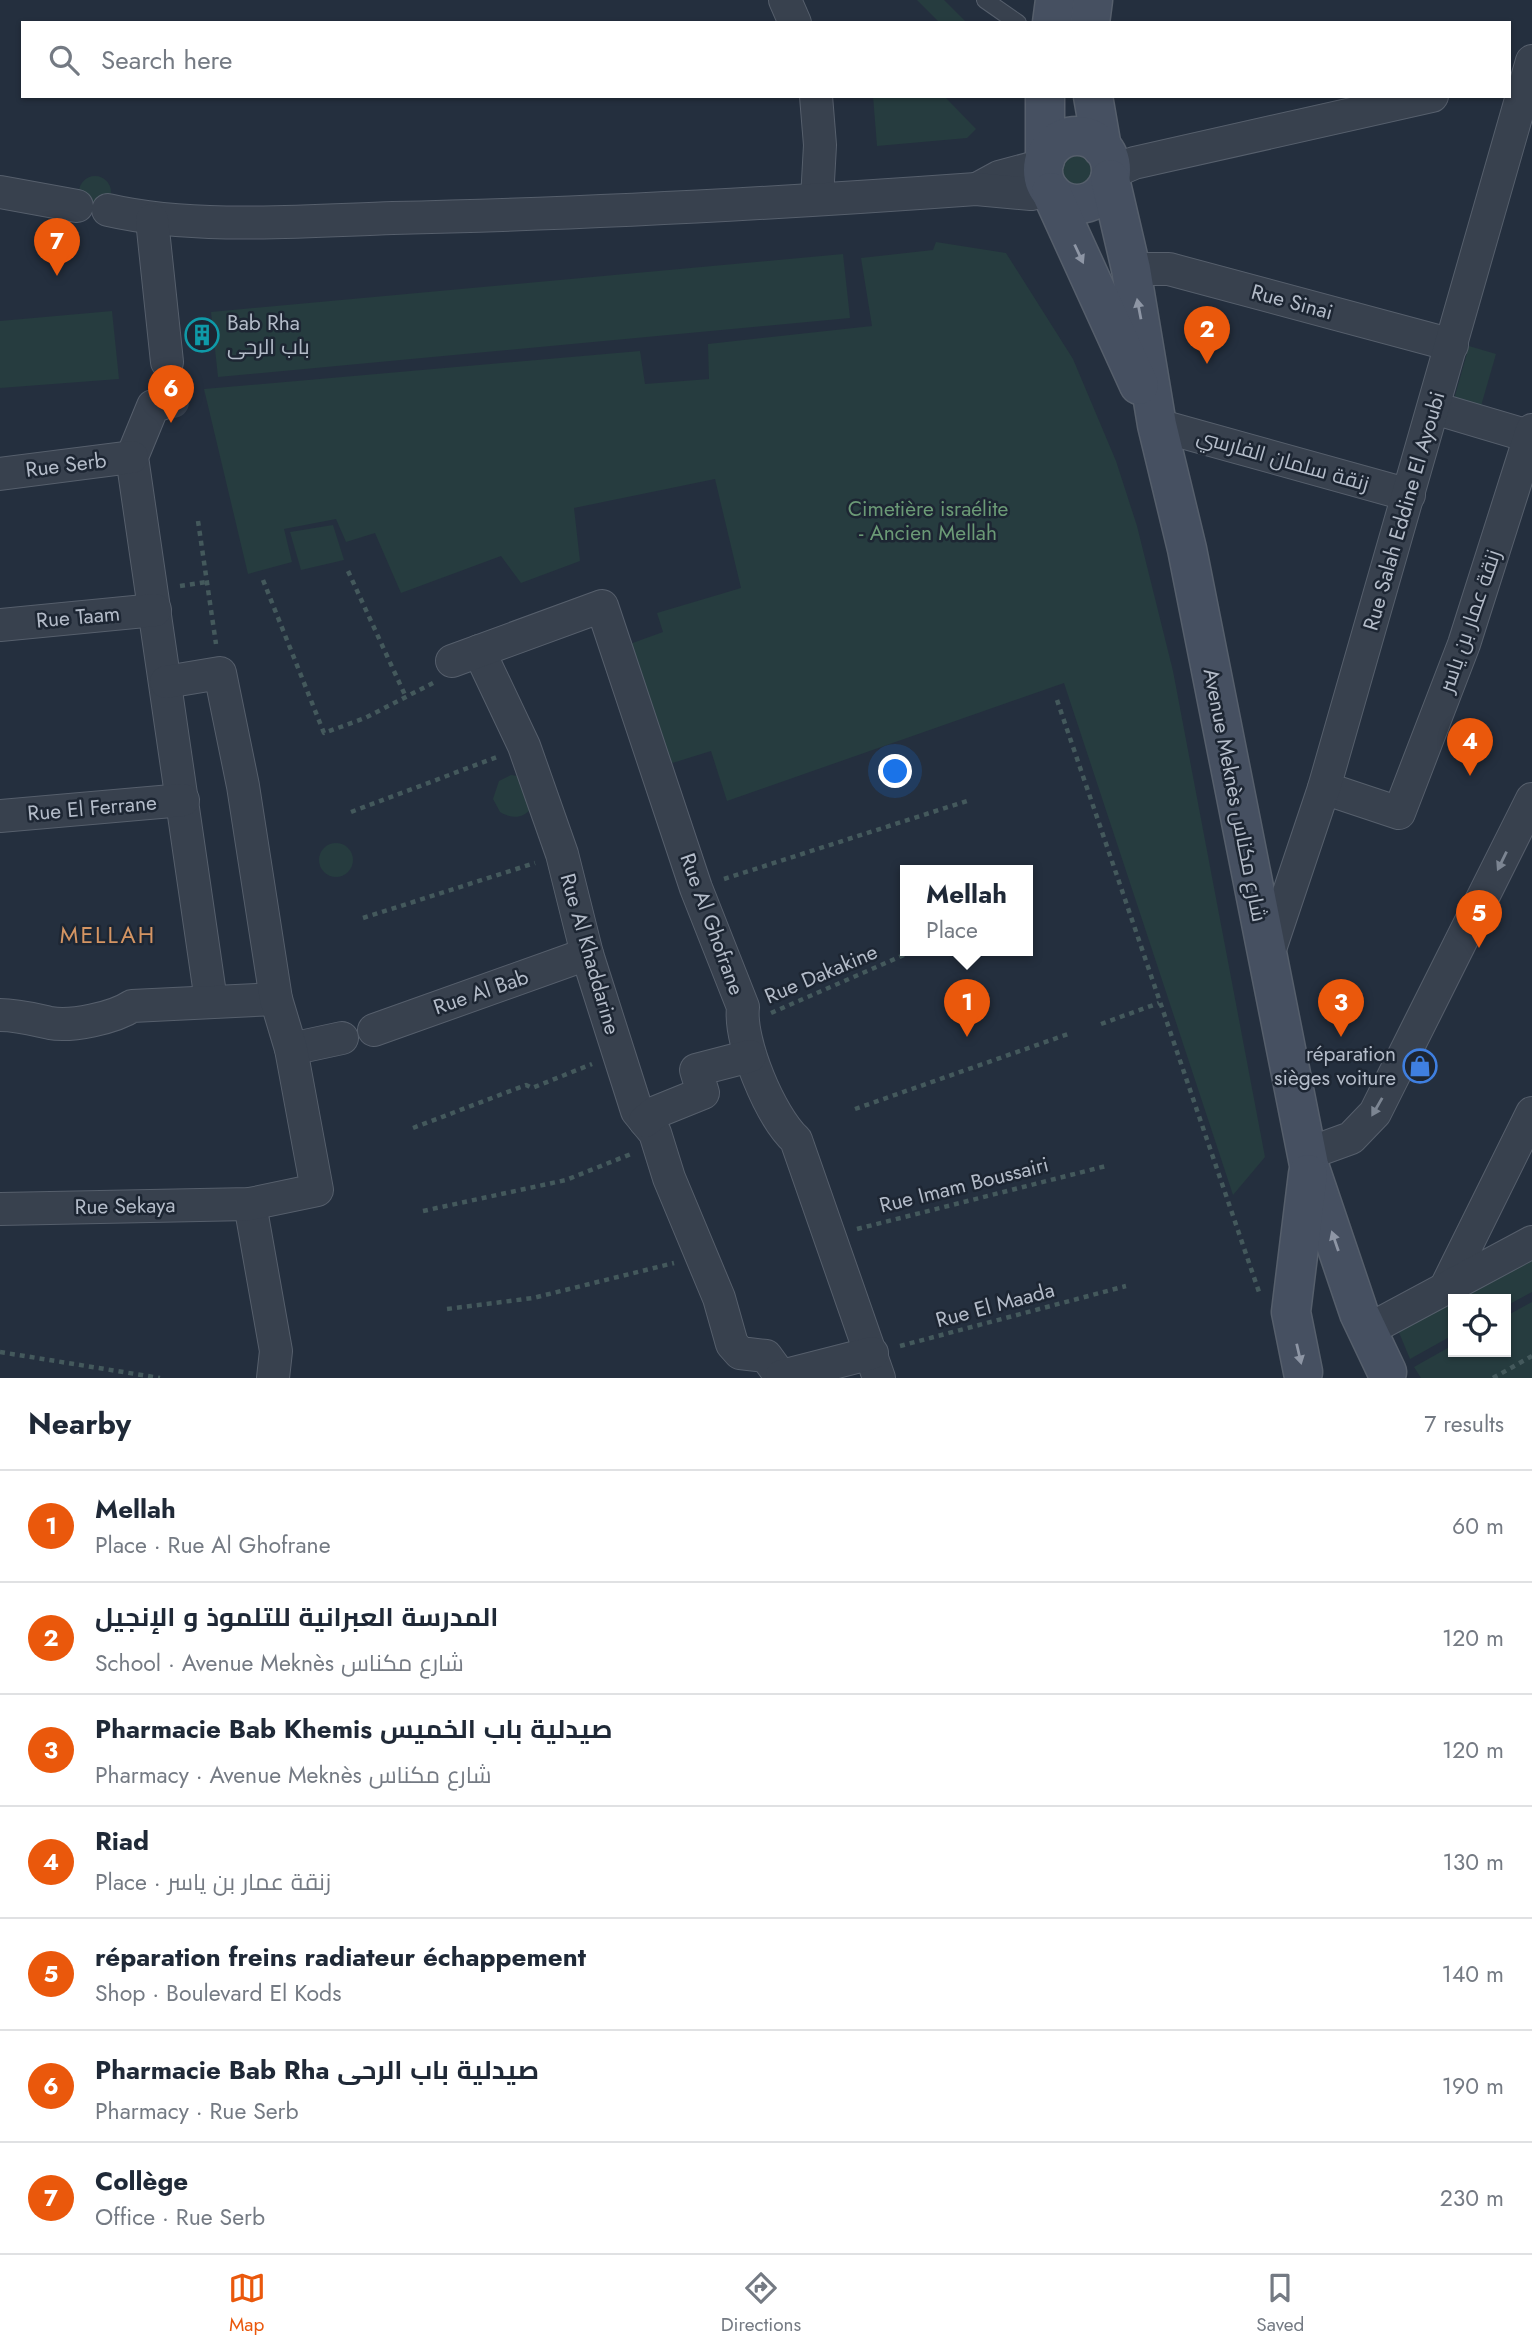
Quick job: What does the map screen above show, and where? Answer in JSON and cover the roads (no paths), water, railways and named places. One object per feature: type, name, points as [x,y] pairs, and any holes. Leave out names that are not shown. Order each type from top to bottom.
[{"type":"street","points":[[785,0],[794,21]]},
{"type":"street","points":[[1052,21],[1055,0]]},
{"type":"street","points":[[1090,21],[1093,0]]},
{"type":"street","name":"Rue Salah Eddine El Ayoubi","points":[[1267,958],[1324,788],[1452,345],[1525,75]]},
{"type":"street","points":[[816,98],[820,145],[817,198]]},
{"type":"street","name":"Avenue Meknès شارع مكناس","points":[[1045,98],[1047,177],[1157,425]]},
{"type":"street","name":"Avenue Meknès شارع مكناس","points":[[1094,98],[1113,163],[1157,425],[1187,549],[1308,1160],[1363,1322],[1387,1372]]},
{"type":"street","points":[[1113,163],[1422,98]]},
{"type":"street","points":[[1070,137],[1088,138],[1113,163],[1101,195],[1084,203],[1066,203],[1047,177],[1054,145],[1070,137]]},
{"type":"street","points":[[108,210],[152,220],[540,215],[975,189],[999,177],[1047,177]]},
{"type":"street","points":[[0,191],[77,206]]},
{"type":"street","points":[[152,220],[167,362]]},
{"type":"street","name":"Rue Sinai","points":[[1131,269],[1169,269],[1452,345]]},
{"type":"street","points":[[161,404],[153,406],[132,457],[211,1001]]},
{"type":"street","points":[[1434,408],[1531,434]]},
{"type":"street","name":"زنقة سلمان الفارسي","points":[[1157,425],[1409,495]]},
{"type":"street","name":"زنقة عمار بن ياسر","points":[[1324,788],[1399,813],[1464,644],[1531,434]]},
{"type":"street","name":"Rue Serb","points":[[0,474],[132,457]]},
{"type":"street","name":"Rue Al Khaddarine","points":[[602,606],[466,656],[524,746],[562,854],[587,954],[637,1111],[652,1133],[668,1178],[702,1256],[732,1344],[740,1353],[766,1356],[782,1377]]},
{"type":"street","name":"Rue Al Ghofrane","points":[[602,606],[696,888],[743,1007],[741,1026],[750,1056],[784,1127],[796,1139],[876,1366]]},
{"type":"street","name":"Rue Taam","points":[[0,625],[155,610]]},
{"type":"street","points":[[166,682],[220,673],[243,786],[276,999],[291,1049],[342,1038]]},
{"type":"street","points":[[1308,1160],[1351,1138],[1375,1112],[1532,799]]},
{"type":"street","name":"Rue El Ferrane","points":[[0,816],[183,800]]},
{"type":"street","name":"Rue Al Bab","points":[[374,1030],[587,954]]},
{"type":"street","points":[[0,1015],[20,1015],[53,1024],[117,1016],[132,1006],[276,999]]},
{"type":"street","name":"Rue Sekaya","points":[[0,1209],[250,1204],[317,1190],[291,1049]]},
{"type":"street","points":[[652,1133],[656,1112],[704,1093],[696,1070],[750,1056]]},
{"type":"street","points":[[1445,1289],[1532,1112]]},
{"type":"street","name":"Avenue Meknès شارع مكناس","points":[[1303,1372],[1291,1312],[1308,1160]]},
{"type":"street","points":[[250,1204],[276,1351],[274,1378]]},
{"type":"street","points":[[1291,1312],[1301,1294],[1320,1286],[1340,1292],[1363,1322],[1417,1304],[1532,1242]]},
{"type":"street","points":[[782,1377],[876,1366]]},
{"type":"lane","points":[[985,0],[1015,21]]},
{"type":"tunnel","points":[[161,404],[173,402],[167,362]]},
{"type":"place","name":"Collège","points":[[57,276]]},
{"type":"place","name":"Bab Rha باب الرحى","points":[[202,335]]},
{"type":"place","name":"المدرسة العبرانية للتلموذ و الإنجيل","points":[[1207,364]]},
{"type":"place","name":"Pharmacie Bab Rha صيدلية باب الرحى","points":[[171,423]]},
{"type":"place","name":"Riad","points":[[1470,776]]},
{"type":"place","name":"réparation freins radiateur échappement","points":[[1479,948]]},
{"type":"place","name":"Mellah","points":[[967,1037]]},
{"type":"place","name":"Pharmacie Bab Khemis صيدلية باب الخميس","points":[[1341,1037]]},
{"type":"place","name":"réparation sièges voiture","points":[[1420,1066]]},
{"type":"district","name":"MELLAH","points":[[108,935]]},
{"type":"park label","name":"Cimetière israélite - Ancien Mellah","points":[[928,521]]}]
